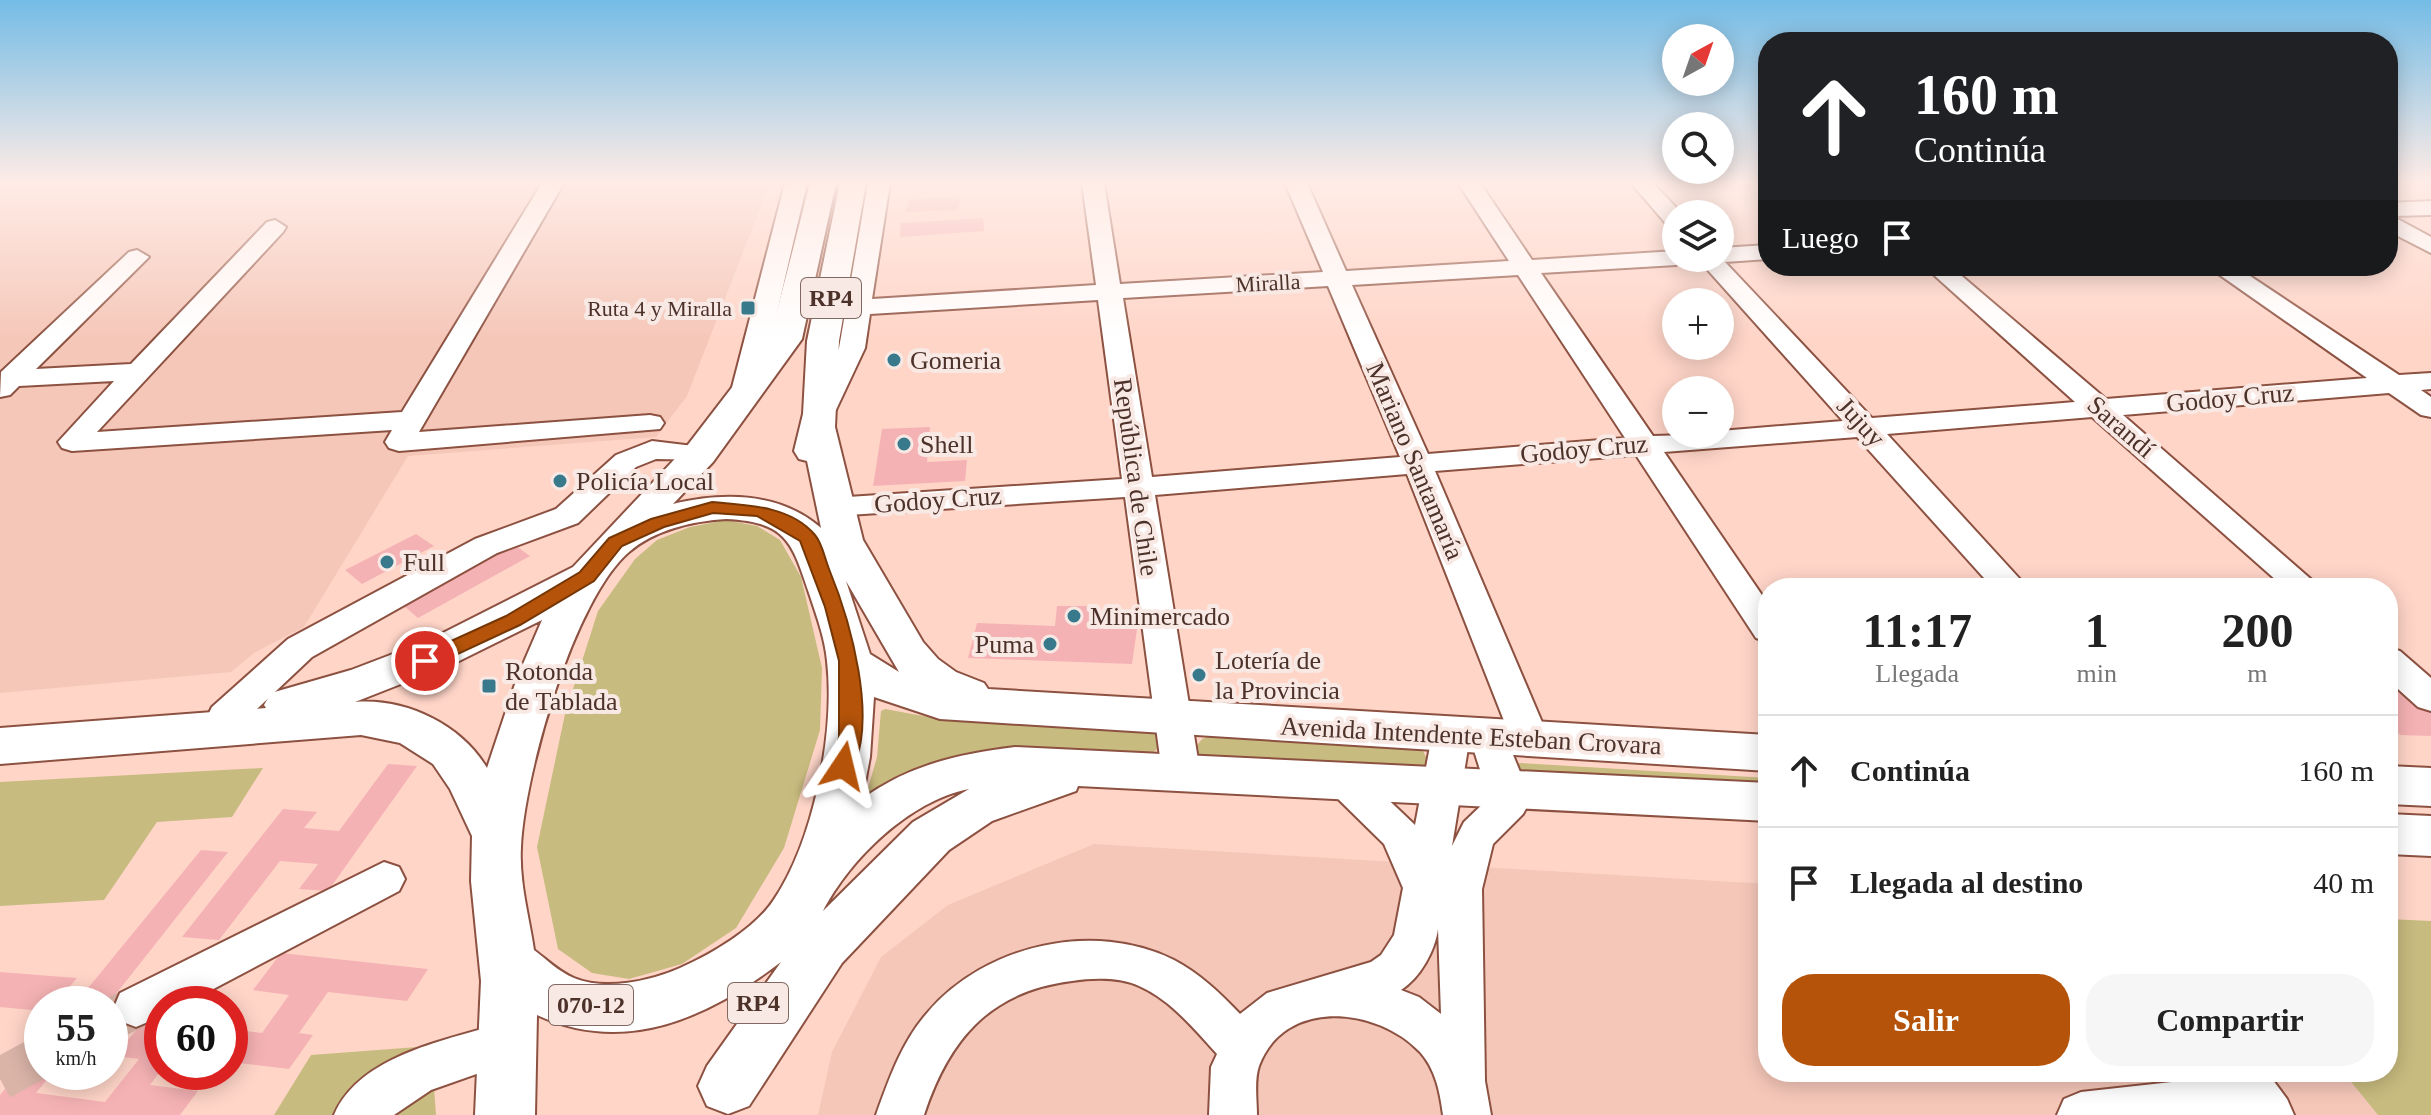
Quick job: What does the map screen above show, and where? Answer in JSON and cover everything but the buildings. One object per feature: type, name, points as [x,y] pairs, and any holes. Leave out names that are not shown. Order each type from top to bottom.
[{"type":"main road","name":"RP4","points":[[505,1115],[508,962],[497,900],[496,835],[537,680],[587,576],[700,454],[786,339],[811,235]]},
{"type":"main road","name":"RP4","points":[[818,420],[823,341],[843,235]]},
{"type":"main road","points":[[723,1101],[799,928],[830,825],[850,737],[849,661],[835,607],[821,522],[818,420]]},
{"type":"main road","points":[[616,542],[684,513],[735,507],[776,517],[821,522],[848,552],[922,670],[940,683],[1014,708]]},
{"type":"main road","points":[[135,733],[342,691],[405,669],[489,632],[587,576]]},
{"type":"main road","name":"Avenida Intendente Esteban Crovara","points":[[849,661],[874,680],[909,695],[940,703],[1758,752]]},
{"type":"main road","points":[[0,746],[135,733],[361,718],[414,727],[433,736],[460,762],[496,835]]},
{"type":"main road","name":"Avenida Intendente Esteban Crovara","points":[[799,928],[868,823],[910,793],[944,776],[1015,765],[1758,802]]},
{"type":"main road","points":[[799,928],[975,807],[1093,767]]},
{"type":"main road","points":[[2398,785],[2431,787]]},
{"type":"main road","points":[[2398,834],[2431,836]]},
{"type":"main road","name":"070-12","points":[[508,962],[566,1001],[604,1007],[641,1006],[685,993],[799,928]]},
{"type":"street","points":[[267,235],[72,442],[412,420]]},
{"type":"street","points":[[522,235],[399,442],[650,423]]},
{"type":"street","points":[[743,399],[783,235]]},
{"type":"street","points":[[818,420],[852,348],[871,235]]},
{"type":"street","name":"República de Chile","points":[[1101,235],[1170,717],[1181,772]]},
{"type":"street","name":"Mariano Santamaría","points":[[1318,235],[1417,463],[1490,738],[1508,789]]},
{"type":"street","points":[[1504,235],[1758,615]]},
{"type":"street","points":[[2411,235],[2431,246]]},
{"type":"street","points":[[1734,254],[1758,253]]},
{"type":"street","points":[[5,384],[137,257]]},
{"type":"street","name":"Miralla","points":[[859,307],[1662,259]]},
{"type":"street","name":"Jujuy","points":[[1722,272],[2003,578]]},
{"type":"street","name":"Sarandí","points":[[1947,276],[2294,578]]},
{"type":"street","points":[[2234,276],[2431,409]]},
{"type":"street","points":[[5,384],[138,372]]},
{"type":"street","name":"Godoy Cruz","points":[[821,522],[1137,487],[1864,425],[2431,381]]},
{"type":"street","points":[[225,717],[300,648],[486,546],[567,516],[626,461],[652,450],[700,454]]},
{"type":"street","points":[[2398,669],[2431,698]]},
{"type":"street","points":[[1233,1115],[1232,1079],[1242,1049],[1264,1021],[1283,1008],[1381,979],[1397,969],[1415,940],[1445,785],[1490,738]]},
{"type":"street","points":[[1343,780],[1400,834],[1424,888]]},
{"type":"street","points":[[1464,1098],[1466,1052],[1461,975],[1461,888],[1465,858],[1476,835],[1509,803],[1508,789]]},
{"type":"street","points":[[136,1007],[384,879]]},
{"type":"street","points":[[900,1115],[910,1079],[924,1054],[965,1001],[1006,976],[1049,962],[1106,959],[1155,972],[1195,999],[1242,1049]]},
{"type":"street","points":[[1328,993],[1361,994],[1394,1004],[1423,1023],[1446,1049],[1464,1098]]},
{"type":"street","points":[[358,1115],[392,1086],[418,1072],[506,1043]]},
{"type":"street","points":[[2081,1115],[2237,1099]]},
{"type":"shaded area","points":[[0,235],[750,235],[687,396],[656,437],[408,456],[304,627],[254,653],[231,672],[0,693]]},
{"type":"shaded area","points":[[726,520],[757,526],[780,540],[801,577],[822,668],[820,730],[784,848],[736,928],[682,964],[629,979],[592,973],[558,949],[537,847],[565,714],[598,611],[635,559],[657,540],[690,527]]},
{"type":"shaded area","points":[[885,709],[945,720],[1148,730],[1161,738],[1161,746],[1147,757],[864,802],[877,757],[881,711]]},
{"type":"shaded area","points":[[1213,735],[1412,744],[1422,749],[1427,759],[1424,767],[1199,757],[1195,748],[1202,739]]},
{"type":"shaded area","points":[[1520,763],[1758,777],[1758,791],[1524,779],[1513,766]]},
{"type":"shaded area","points":[[263,768],[232,817],[157,822],[104,900],[0,906],[0,782]]},
{"type":"shaded area","points":[[1094,844],[1758,883],[1758,1082],[2351,1082],[2378,1115],[818,1115],[832,1052],[881,957],[948,905]]},
{"type":"shaded area","points":[[2398,919],[2431,921],[2431,1115],[2378,1115],[2351,1082],[2398,1082]]},
{"type":"shaded area","points":[[431,1046],[436,1115],[274,1115],[311,1055]]},
{"type":"tunnel","points":[[128,1011],[136,1007]]},
{"type":"tunnel","points":[[0,1079],[24,1066]]},
{"type":"place","name":"Ruta 4 y Miralla","points":[[748,308]]},
{"type":"place","name":"Gomeria","points":[[894,360]]},
{"type":"place","name":"Shell","points":[[904,444]]},
{"type":"place","name":"Policía Local","points":[[560,481]]},
{"type":"place","name":"Full","points":[[387,562]]},
{"type":"place","name":"Minimercado","points":[[1074,616]]},
{"type":"place","name":"Puma","points":[[1050,644]]},
{"type":"place","name":"Lotería de la Provincia","points":[[1199,675]]},
{"type":"place","name":"Rotonda de Tablada","points":[[489,686]]},
{"type":"route","points":[[425,661],[513,620],[587,576],[616,542],[657,523],[684,513],[712,508],[735,507],[759,511],[776,517],[808,538],[835,607],[849,661],[850,737],[843,766]]}]
